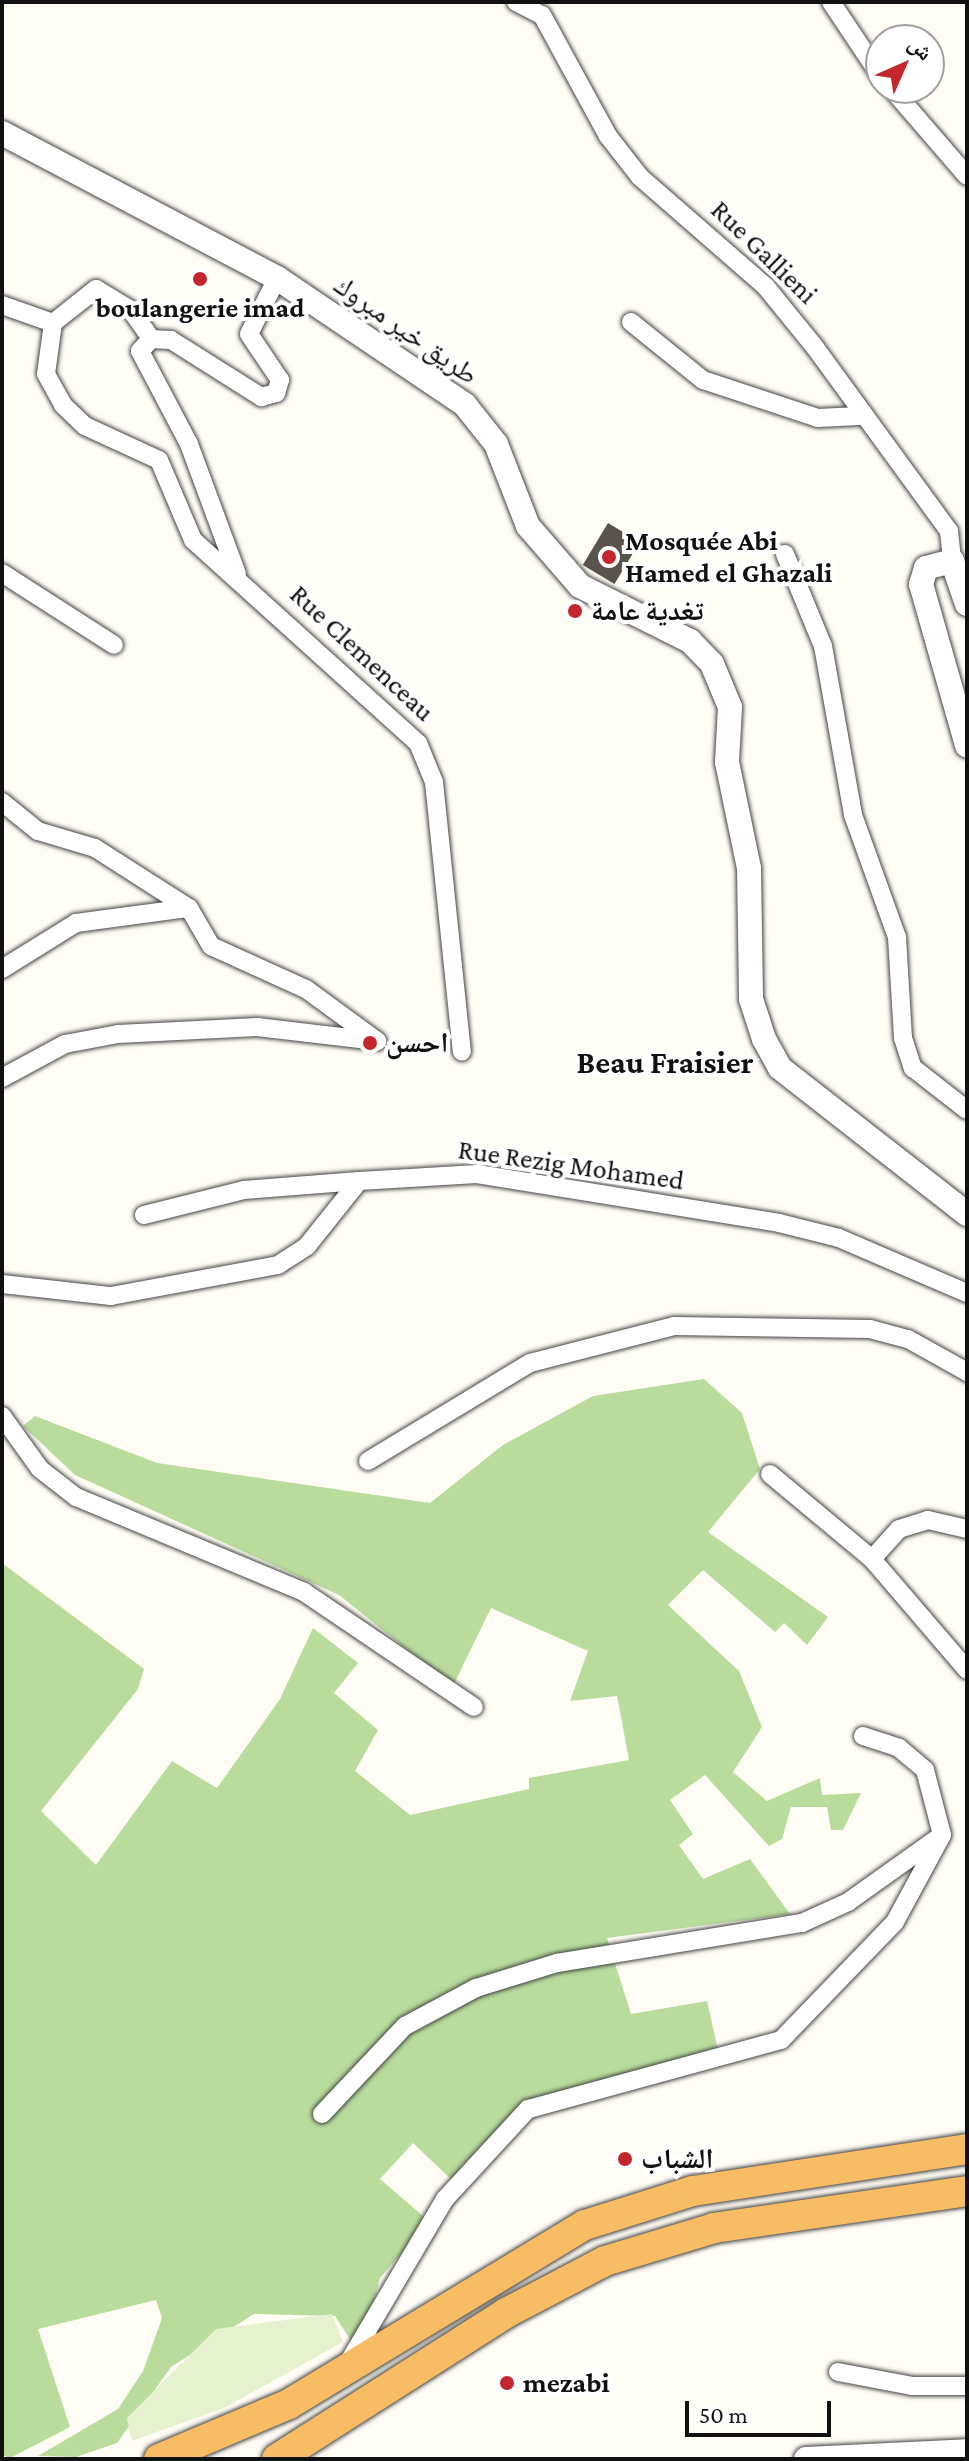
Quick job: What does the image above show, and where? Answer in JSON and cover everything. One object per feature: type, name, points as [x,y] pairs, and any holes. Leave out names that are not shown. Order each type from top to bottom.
[{"type":"highway","points":[[159,2459],[255,2422],[534,2251],[625,2210],[693,2191],[967,2149]]},
{"type":"highway","points":[[277,2459],[506,2313],[605,2261],[714,2228],[967,2191]]},
{"type":"street","name":"Rue Gallieni","points":[[516,2],[542,15],[608,136],[640,177],[766,287],[859,416],[949,531],[952,561],[967,604]]},
{"type":"street","points":[[831,2],[865,53]]},
{"type":"street","points":[[905,104],[967,176]]},
{"type":"street","name":"طريق خير مبروك","points":[[2,133],[277,278],[465,405],[496,444],[528,526],[580,586],[690,641],[712,664],[730,707],[727,762],[749,868],[751,999],[764,1039],[780,1068],[967,1214]]},
{"type":"street","points":[[146,345],[212,362],[261,397],[276,393],[280,380],[249,334],[277,278]]},
{"type":"street","points":[[2,305],[53,323],[96,289],[131,310],[189,444],[237,574]]},
{"type":"street","points":[[631,322],[703,380],[818,418],[859,416]]},
{"type":"street","name":"Rue Clemenceau","points":[[53,323],[46,374],[63,405],[85,426],[159,460],[193,540],[237,574],[418,743],[434,782],[448,974],[462,1052]]},
{"type":"street","points":[[785,554],[823,646],[853,815],[897,937],[903,1038],[913,1068],[967,1110]]},
{"type":"street","points":[[952,561],[930,565],[921,584],[967,746]]},
{"type":"street","points":[[2,573],[114,645]]},
{"type":"street","points":[[2,802],[38,831],[95,848],[189,908],[211,946],[306,989],[377,1041],[257,1027],[118,1034],[65,1044],[2,1078]]},
{"type":"street","points":[[2,969],[76,923],[189,908]]},
{"type":"street","name":"Rue Rezig Mohamed","points":[[144,1215],[244,1190],[477,1174],[779,1223],[839,1238],[967,1293]]},
{"type":"street","points":[[2,1284],[111,1296],[278,1265],[307,1246],[359,1181]]},
{"type":"street","points":[[368,1461],[530,1363],[674,1326],[870,1329],[908,1339],[967,1372]]},
{"type":"street","points":[[2,1416],[40,1469],[76,1497],[304,1592],[474,1707]]},
{"type":"street","points":[[770,1474],[872,1559],[967,1670]]},
{"type":"street","points":[[872,1559],[913,1524],[967,1529]]},
{"type":"street","points":[[344,2369],[445,2199],[528,2109],[781,2040],[895,1922],[942,1835],[925,1770],[899,1748],[863,1736]]},
{"type":"street","points":[[322,2114],[405,2026],[476,1988],[557,1963],[802,1923],[848,1902],[942,1835]]},
{"type":"street","points":[[838,2372],[912,2386],[967,2386]]},
{"type":"street","points":[[806,2459],[967,2451]]},
{"type":"green space","points":[[704,1379],[742,1413],[760,1469],[708,1532],[828,1617],[807,1645],[784,1623],[775,1632],[703,1570],[668,1605],[739,1671],[762,1727],[733,1772],[767,1801],[820,1778],[822,1795],[861,1793],[843,1830],[831,1830],[827,1807],[791,1807],[782,1839],[769,1846],[705,1775],[670,1800],[693,1834],[679,1845],[703,1879],[750,1859],[790,1914],[607,1938],[631,2014],[707,2001],[718,2050],[520,2119],[453,2181],[413,2143],[380,2179],[429,2221],[380,2278],[366,2329],[352,2342],[335,2316],[254,2314],[171,2367],[117,2443],[76,2457],[38,2456],[118,2409],[143,2371],[162,2318],[156,2300],[38,2329],[70,2427],[10,2458],[2,2455],[2,1563],[144,1669],[138,1689],[41,1811],[96,1865],[172,1761],[217,1788],[280,1699],[313,1628],[358,1663],[334,1693],[378,1730],[355,1771],[410,1815],[529,1789],[529,1778],[629,1760],[617,1696],[570,1701],[588,1651],[491,1608],[453,1686],[339,1595],[75,1475],[23,1426],[35,1416],[157,1463],[430,1503],[503,1445],[593,1396]]},
{"type":"green space","points":[[332,2314],[343,2342],[226,2407],[132,2441],[127,2418],[216,2329]]},
{"type":"building","name":"Mosquée Abi Hamed el Ghazali","points":[[608,523],[640,542],[614,584],[583,565]]},
{"type":"place","name":"boulangerie imad","points":[[200,279]]},
{"type":"place","name":"Mosquée Abi Hamed el Ghazali","points":[[609,557]]},
{"type":"place","name":"تغدية عامة","points":[[575,611]]},
{"type":"place","name":"احسن","points":[[370,1043]]},
{"type":"place","name":"الشباب","points":[[625,2159]]},
{"type":"place","name":"mezabi","points":[[507,2383]]},
{"type":"district","name":"Beau Fraisier","points":[[665,1062]]}]
